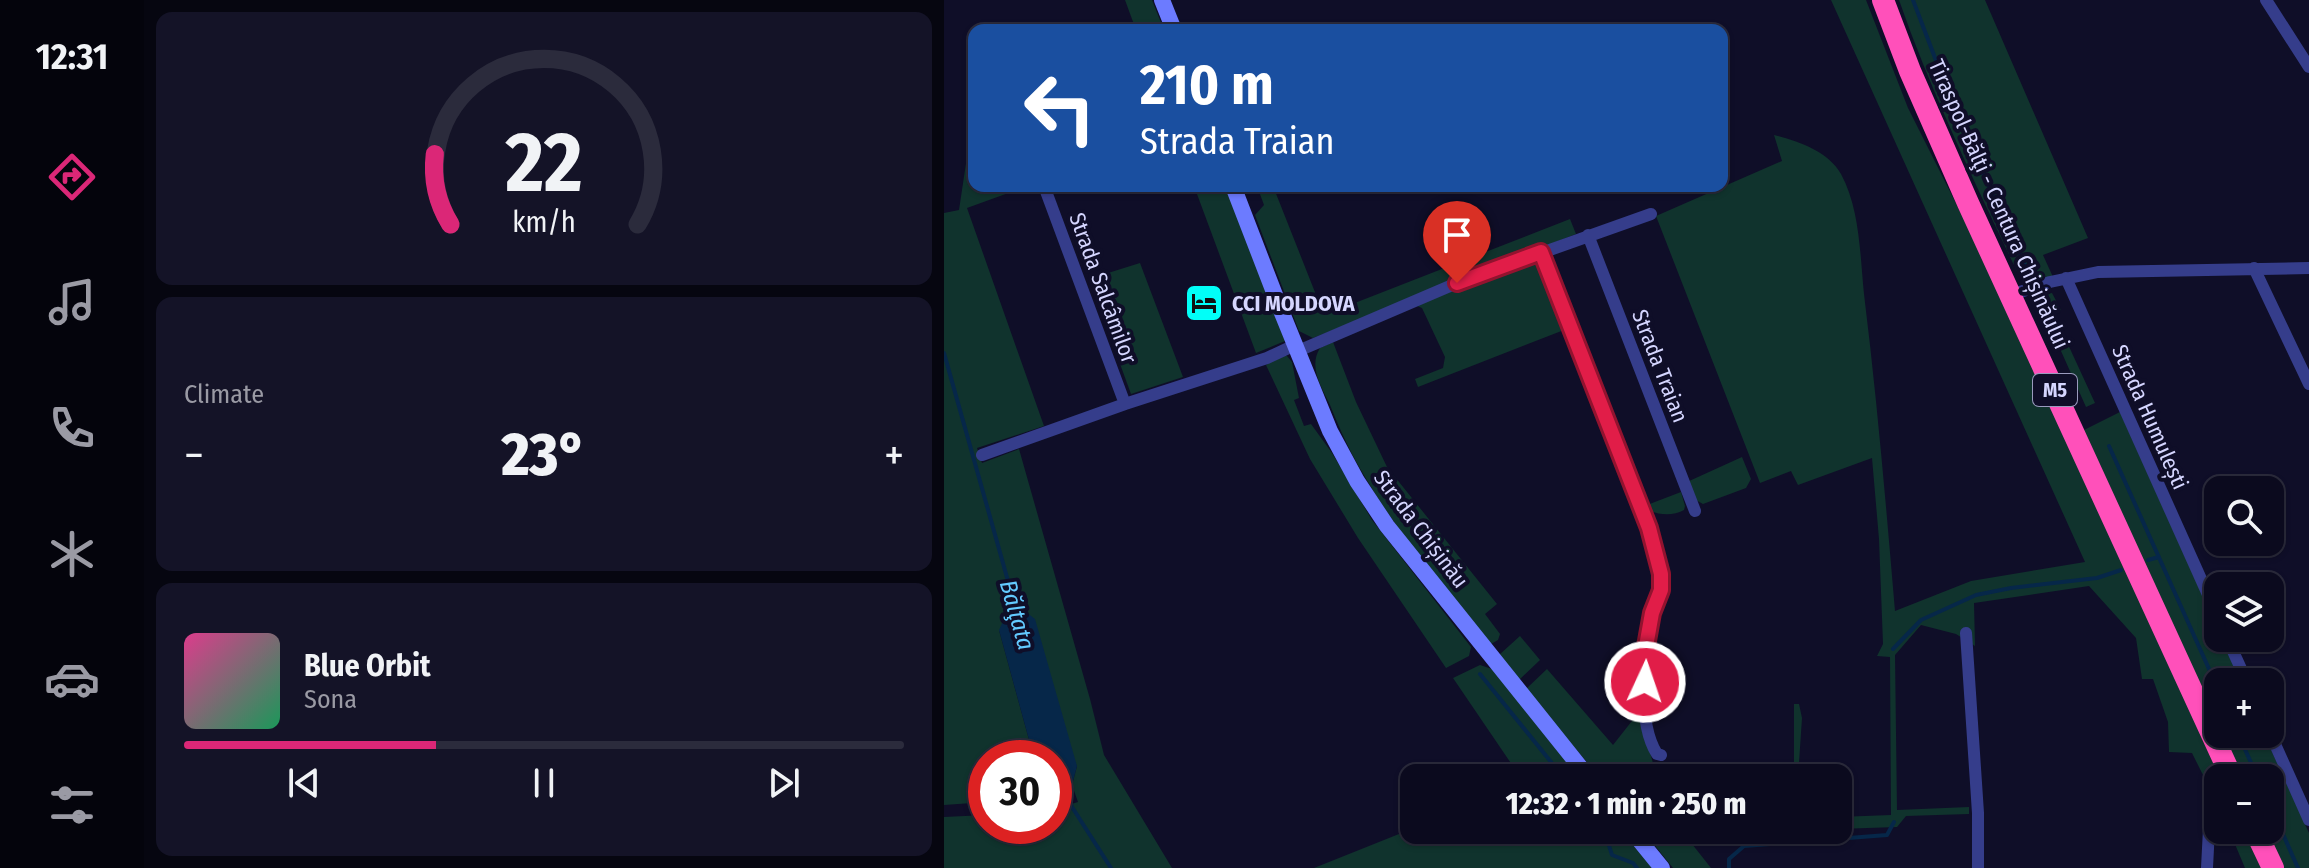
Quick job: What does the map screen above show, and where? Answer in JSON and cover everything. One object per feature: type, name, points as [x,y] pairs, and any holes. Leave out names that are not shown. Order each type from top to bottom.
[{"type":"highway","name":"Tiraspol-Bălţi - Centura Chișinăului","points":[[1883,0],[1926,108],[2226,764]]},
{"type":"highway","points":[[2262,844],[2273,868]]},
{"type":"street","points":[[1162,0],[1172,24]]},
{"type":"street","points":[[2266,0],[2309,67]]},
{"type":"street","name":"Strada Salcâmilor","points":[[1046,192],[1125,404]]},
{"type":"street","name":"Strada Chișinău","points":[[1235,192],[1330,431],[1357,481],[1380,515],[1578,764]]},
{"type":"street","points":[[982,455],[1296,348],[1457,283],[1651,214]]},
{"type":"street","name":"Strada Traian","points":[[1588,235],[1695,511]]},
{"type":"street","points":[[1541,252],[1649,528],[1661,574],[1661,590],[1652,613],[1645,652],[1646,728],[1650,744],[1661,755]]},
{"type":"street","points":[[2254,268],[2309,384]]},
{"type":"street","points":[[2011,295],[2098,272],[2309,268]]},
{"type":"street","name":"Strada Humulești","points":[[2066,278],[2204,586]]},
{"type":"street","points":[[1966,633],[1978,813],[1978,868]]},
{"type":"street","points":[[2277,748],[2309,820]]},
{"type":"street","points":[[1642,844],[1662,868]]},
{"type":"street","points":[[2207,868],[2208,844]]},
{"type":"green space","points":[[1125,0],[1152,0],[1162,24],[1134,24]]},
{"type":"green space","points":[[1831,0],[1866,0],[1908,108],[1997,285],[2204,737],[2204,748],[2209,748],[2217,764],[2204,764],[2204,777],[2192,753],[2169,752],[2168,722],[2153,679],[2142,679],[2136,638],[2089,586],[1974,603],[1975,646],[1956,634],[1921,625],[1895,655],[1897,810],[1969,807],[1969,814],[1906,816],[1897,827],[1852,829],[1852,816],[1891,815],[1890,657],[1877,656],[1883,644],[1872,458],[1798,485],[1791,471],[1760,483],[1656,216],[1711,192],[1728,192],[1728,185],[1782,161],[1774,135],[1802,144],[1828,159],[1841,174],[1852,202],[1858,232],[1877,412],[1895,611],[1971,581],[2085,562]]},
{"type":"green space","points":[[1899,0],[1985,0],[2088,238],[2043,255],[2053,277],[2030,283],[2020,278],[1940,106]]},
{"type":"green space","points":[[968,150],[968,192],[1011,192],[967,208],[1044,426],[977,448],[982,463],[1019,449],[1104,755],[1172,868],[944,868],[944,817],[968,816],[968,844],[1072,844],[1072,804],[1078,802],[1072,785],[1077,766],[1072,757],[1072,740],[1062,740],[999,630],[1029,740],[968,740],[968,803],[944,805],[944,213],[959,210]]},
{"type":"green space","points":[[1196,192],[1227,192],[1285,341],[1256,353]]},
{"type":"green space","points":[[1259,192],[1275,192],[1324,315],[1570,219],[1576,234],[1313,338],[1299,331],[1255,215],[1264,205]]},
{"type":"green space","points":[[1533,259],[1564,330],[1418,387],[1415,379],[1443,368],[1445,357],[1422,308],[1415,305]]},
{"type":"green space","points":[[1140,263],[1183,377],[1131,394],[1089,279]]},
{"type":"green space","points":[[2052,293],[2061,310],[2054,314],[2095,403],[2086,407],[2036,295]]},
{"type":"green space","points":[[1333,342],[1356,402],[1387,467],[1497,604],[1485,614],[1500,634],[1498,640],[1491,644],[1409,542],[1355,460],[1316,370],[1320,348]]},
{"type":"green space","points":[[1287,356],[1292,362],[1299,398],[1294,400],[1304,426],[1311,424],[1332,453],[1372,520],[1471,647],[1469,656],[1446,668],[1358,538],[1310,459],[1266,365]]},
{"type":"green space","points":[[2120,412],[2204,599],[2204,652],[2227,652],[2235,668],[2204,668],[2204,696],[2084,430]]},
{"type":"green space","points":[[1742,457],[1751,479],[1746,488],[1703,504],[1694,499],[1687,482]]},
{"type":"green space","points":[[1681,492],[1685,506],[1680,512],[1658,513],[1650,511],[1647,505]]},
{"type":"green space","points":[[1520,636],[1540,660],[1519,680],[1499,655]]},
{"type":"green space","points":[[1480,665],[1492,669],[1569,764],[1511,764],[1453,678]]},
{"type":"green space","points":[[1547,669],[1613,745],[1639,712],[1653,764],[1588,764],[1526,689]]},
{"type":"green space","points":[[1794,704],[1799,704],[1802,718],[1799,764],[1790,764],[1794,762]]},
{"type":"green space","points":[[2227,748],[2270,748],[2278,764],[2235,764]]},
{"type":"green space","points":[[2284,778],[2309,833],[2309,868],[2282,868],[2271,844],[2284,844]]},
{"type":"green space","points":[[1400,834],[1400,844],[1633,844],[1653,868],[1314,868]]},
{"type":"green space","points":[[1654,844],[1692,844],[1711,868],[1673,868]]},
{"type":"green space","points":[[2235,844],[2253,844],[2264,868],[2245,868]]},
{"type":"water","points":[[1022,609],[1035,619],[1070,740],[1029,740],[999,630],[1007,613]]},
{"type":"water","points":[[1072,748],[1077,766],[1072,785]]},
{"type":"waterway","points":[[1913,0],[1959,121],[2030,276]]},
{"type":"waterway","name":"Bălţata","points":[[944,353],[1017,613]]},
{"type":"waterway","points":[[2109,446],[2209,668]]},
{"type":"waterway","points":[[2148,560],[2159,557]]},
{"type":"waterway","points":[[1893,649],[1921,620],[1976,595],[2097,578],[2121,570]]},
{"type":"waterway","points":[[1480,674],[1553,764]]},
{"type":"waterway","points":[[2244,748],[2252,764]]},
{"type":"waterway","name":"Bălţata","points":[[1072,807],[1111,868]]},
{"type":"waterway","points":[[1729,868],[1729,859],[1744,846],[1887,835],[1894,822]]},
{"type":"waterway","points":[[2284,836],[2298,868]]},
{"type":"waterway","points":[[1608,844],[1612,855],[1633,863],[1637,868]]},
{"type":"place","name":"CCI MOLDOVA","points":[[1204,303]]},
{"type":"route","points":[[1457,283],[1541,252],[1649,528],[1661,574],[1661,590],[1652,613],[1645,652],[1645,682]]}]
